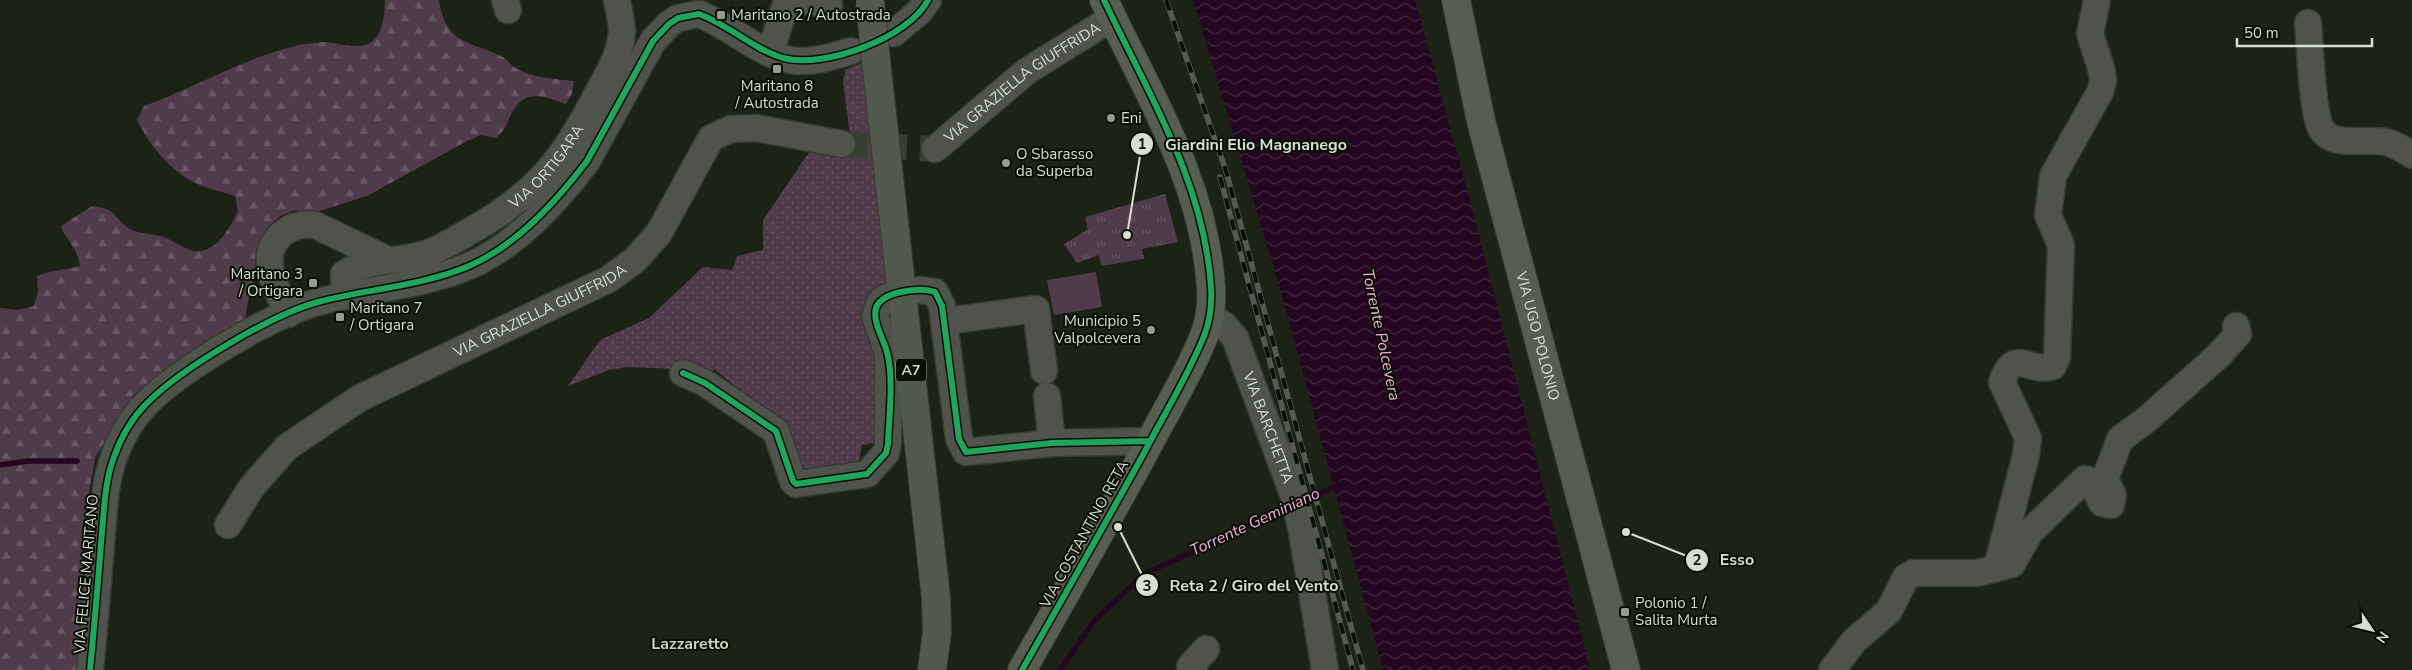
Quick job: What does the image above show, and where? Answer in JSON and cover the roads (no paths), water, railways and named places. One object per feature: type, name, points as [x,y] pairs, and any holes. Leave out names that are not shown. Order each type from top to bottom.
[{"type":"highway","name":"A7","points":[[870,2],[936,598],[937,632],[932,670]]},
{"type":"main road","name":"VIA UGO POLONIO","points":[[1456,0],[1482,121],[1626,670]]},
{"type":"main road","name":"VIA COSTANTINO RETA","points":[[1022,670],[1189,368],[1205,334],[1209,316],[1211,289],[1205,237],[1192,188],[1178,153],[1108,9]]},
{"type":"street","name":"VIA ORTIGARA","points":[[345,296],[344,274],[360,266],[412,257],[443,246],[503,213],[527,194],[546,175],[568,148],[614,61],[620,44],[622,30],[617,0]]},
{"type":"street","points":[[770,53],[785,7],[790,0]]},
{"type":"street","points":[[803,0],[828,5]]},
{"type":"street","points":[[894,33],[919,12],[928,0]]},
{"type":"street","points":[[1997,568],[2026,455],[2028,438],[2002,382],[2006,370],[2012,364],[2021,362],[2045,369],[2053,366],[2057,357],[2061,245],[2048,216],[2053,176],[2100,92],[2103,81],[2090,34],[2097,0]]},
{"type":"street","name":"VIA GRAZIELLA GIUFFRIDA","points":[[935,149],[1027,71],[1108,9]]},
{"type":"street","name":"VIA FELICE MARITANO","points":[[90,670],[106,490],[113,459],[121,440],[147,403],[166,387],[196,364],[288,314],[316,302],[440,276],[469,266],[496,250],[523,230],[560,195],[587,161],[653,41],[669,24],[678,18],[688,14],[704,16],[770,53],[797,61],[828,58],[851,51]]},
{"type":"street","points":[[2308,22],[2314,90],[2321,128],[2331,138],[2339,140],[2386,140],[2412,155]]},
{"type":"street","name":"VIA GRAZIELLA GIUFFRIDA","points":[[228,525],[251,488],[287,447],[360,398],[609,279],[635,260],[659,234],[711,138],[731,129],[756,128],[842,144]]},
{"type":"street","points":[[288,314],[271,276],[269,264],[274,241],[292,227],[303,224],[315,225],[388,260]]},
{"type":"street","points":[[919,290],[934,292],[940,298],[946,321],[959,439],[966,452],[1052,443],[1150,440]]},
{"type":"street","points":[[683,373],[706,383],[776,431],[793,481],[796,484],[866,474],[886,453],[888,444],[888,354],[875,316],[880,302],[886,296]]},
{"type":"street","points":[[946,321],[1036,309],[1052,443]]},
{"type":"street","name":"VIA BARCHETTA","points":[[1209,316],[1235,338],[1293,494],[1302,532],[1325,670]]},
{"type":"street","points":[[1832,670],[1854,641],[1890,610],[1906,577],[1914,573],[1978,573],[2012,564],[2030,532],[2066,499],[2081,480],[2088,479],[2091,481],[2102,503],[2111,505],[2113,496],[2105,479],[2120,439],[2146,420],[2218,356],[2238,334],[2236,326]]},
{"type":"water","name":"Torrente Polcevera","points":[[1193,0],[1415,0],[1471,204],[1590,670],[1383,670],[1281,292]]},
{"type":"waterway","points":[[0,465],[28,461],[77,461]]},
{"type":"waterway","name":"Torrente Geminiano","points":[[1301,501],[1341,484]]},
{"type":"waterway","name":"Torrente Geminiano","points":[[1060,670],[1094,621],[1144,574],[1289,507]]},
{"type":"tunnel","points":[[842,144],[935,149]]},
{"type":"railway","points":[[1166,0],[1226,171],[1363,670]]},
{"type":"railway","points":[[1220,177],[1353,670]]},
{"type":"place","name":"Maritano 2 / Autostrada","points":[[721,15]]},
{"type":"place","name":"Maritano 8 / Autostrada","points":[[777,69]]},
{"type":"place","name":"Eni","points":[[1111,118]]},
{"type":"place","name":"O Sbarasso da Superba","points":[[1006,163]]},
{"type":"place","name":"Giardini Elio Magnanego","points":[[1127,235]]},
{"type":"place","name":"Maritano 3 / Ortigara","points":[[313,283]]},
{"type":"place","name":"Maritano 7 / Ortigara","points":[[340,317]]},
{"type":"place","name":"Municipio 5 Valpolcevera","points":[[1151,330]]},
{"type":"place","name":"Reta 2 / Giro del Vento","points":[[1118,527]]},
{"type":"place","name":"Esso","points":[[1626,532]]},
{"type":"place","name":"Polonio 1 / Salita Murta","points":[[1625,612]]},
{"type":"district","name":"Lazzaretto","points":[[690,644]]}]
